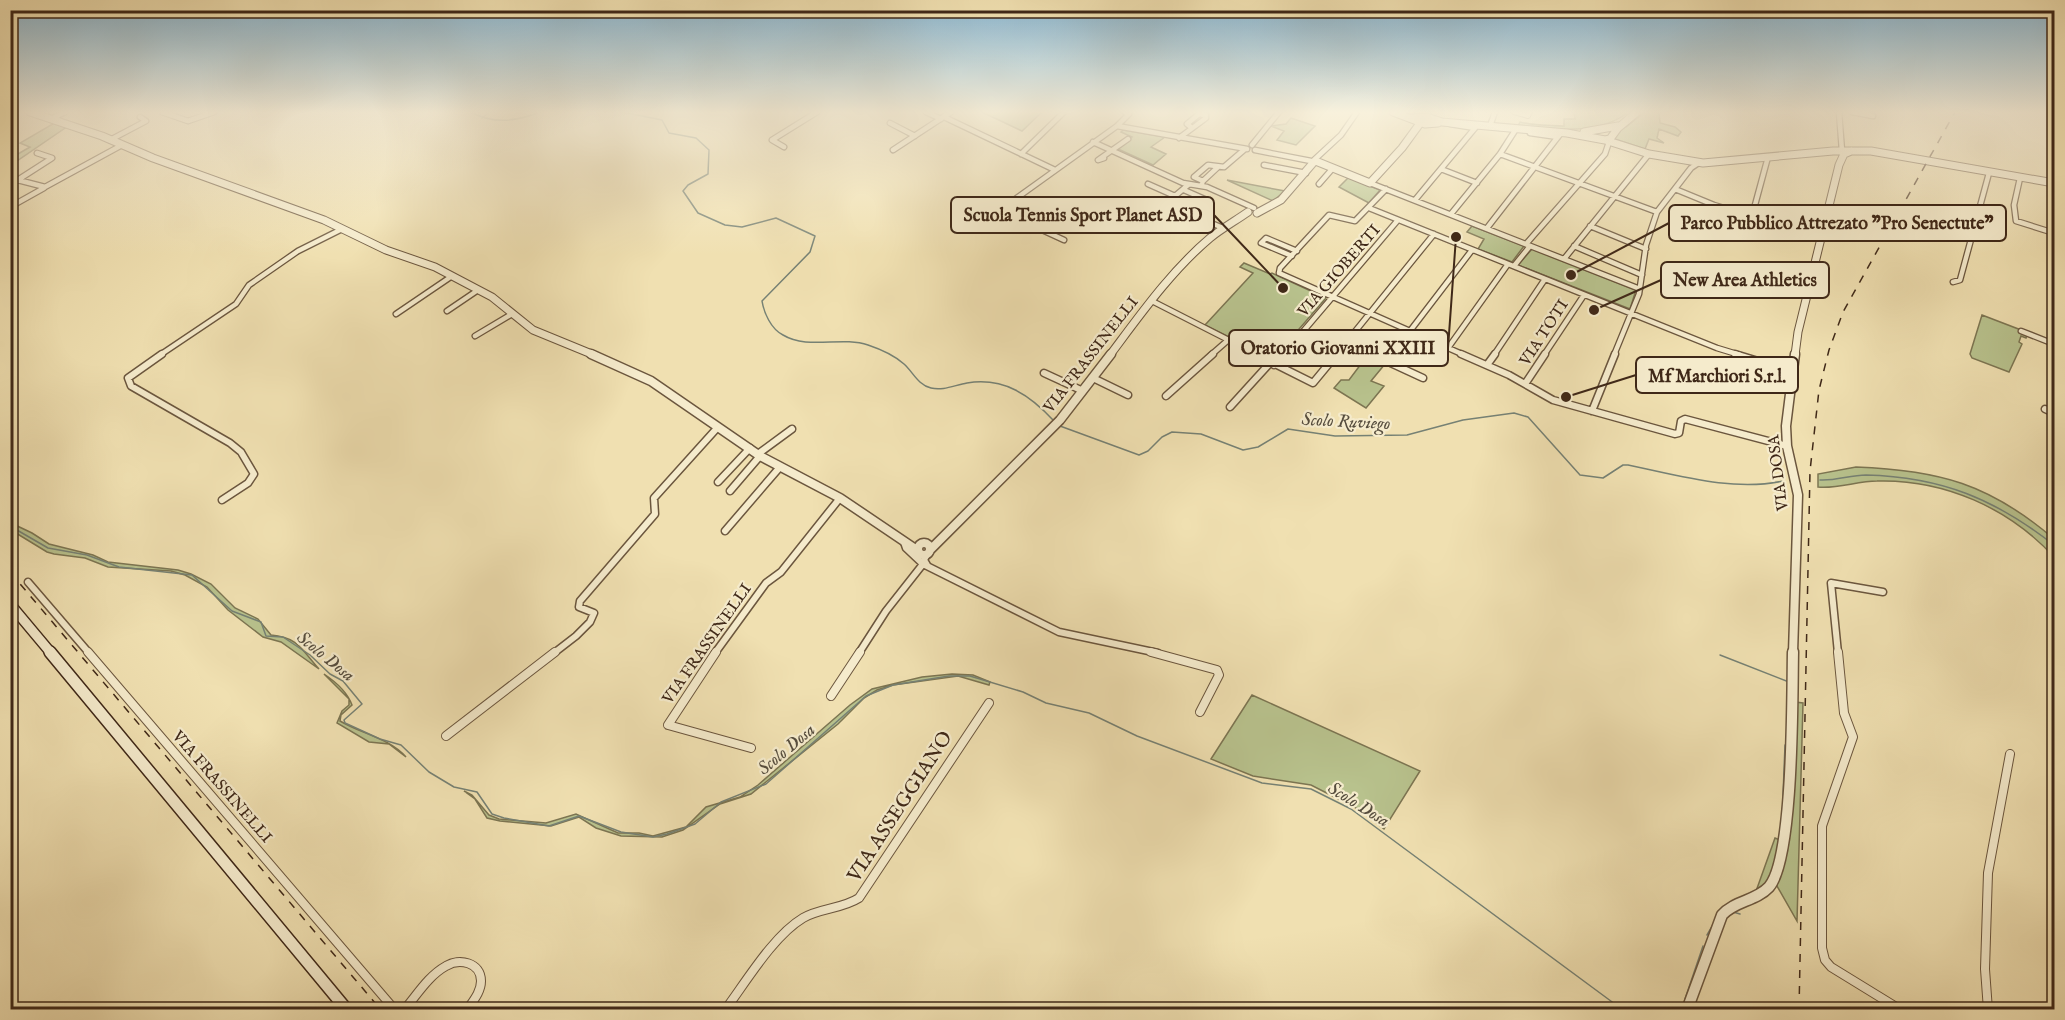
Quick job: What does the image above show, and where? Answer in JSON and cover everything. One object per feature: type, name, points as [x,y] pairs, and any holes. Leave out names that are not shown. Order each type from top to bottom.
[{"type":"main road","points":[[10,604],[347,1010]]},
{"type":"street","points":[[10,184],[51,160]]},
{"type":"street","points":[[10,207],[95,160]]},
{"type":"street","points":[[158,160],[324,220],[386,250],[416,259],[492,297],[524,324],[545,336],[646,378],[759,455],[840,498],[907,543],[924,549],[921,560],[925,565]]},
{"type":"street","points":[[1033,160],[1056,171]]},
{"type":"street","points":[[1007,205],[1071,160]]},
{"type":"street","points":[[1131,160],[1188,185],[1202,183],[1218,167]]},
{"type":"street","points":[[1234,160],[1224,167],[1208,165],[1194,177],[1239,201],[1251,212]]},
{"type":"street","points":[[1299,160],[1333,168],[1640,290]]},
{"type":"street","name":"VIA FRASSINELLI","points":[[924,549],[939,539],[1060,420],[1152,301],[1188,260],[1223,228],[1251,212],[1268,209],[1298,183],[1317,160]]},
{"type":"street","points":[[1370,183],[1391,160]]},
{"type":"street","points":[[1415,200],[1449,160]]},
{"type":"street","points":[[1450,214],[1496,160]]},
{"type":"street","points":[[1515,160],[1657,212]]},
{"type":"street","points":[[1487,228],[1541,160]]},
{"type":"street","points":[[1448,348],[1511,265],[1600,160]]},
{"type":"street","points":[[1564,259],[1644,160]]},
{"type":"street","points":[[1681,160],[1695,164],[1741,160]]},
{"type":"street","points":[[1752,216],[1770,160]]},
{"type":"street","name":"VIA DOSA","points":[[1687,1010],[1722,915],[1735,904],[1763,892],[1769,887],[1776,872],[1789,787],[1798,495],[1787,446],[1791,371],[1837,160]]},
{"type":"street","points":[[1922,160],[2055,183]]},
{"type":"street","points":[[1592,411],[1632,315],[1640,290],[1646,249],[1657,212],[1695,164]]},
{"type":"street","points":[[1264,165],[1306,173]]},
{"type":"street","points":[[1319,184],[1333,168]]},
{"type":"street","points":[[1441,169],[1477,183]]},
{"type":"street","points":[[1953,282],[1960,280],[1989,173]]},
{"type":"street","points":[[10,178],[45,187]]},
{"type":"street","points":[[2020,178],[2014,205],[2014,219],[2021,224],[2055,233]]},
{"type":"street","points":[[1148,184],[1174,196],[1188,185]]},
{"type":"street","points":[[1386,189],[1354,222],[1329,215],[1279,273],[1487,365],[1552,400],[1675,434],[1679,433],[1682,420],[1687,420],[1787,446]]},
{"type":"street","points":[[1675,189],[1714,205],[1820,237]]},
{"type":"street","points":[[1184,190],[1209,201]]},
{"type":"street","points":[[1178,194],[1188,198]]},
{"type":"street","points":[[1014,200],[1027,210],[1044,218],[1045,222],[1040,229],[1064,240]]},
{"type":"street","points":[[1369,208],[1717,348],[1791,371]]},
{"type":"street","points":[[1180,210],[1223,228]]},
{"type":"street","name":"VIA GIOBERTI","points":[[1230,407],[1272,364],[1398,220]]},
{"type":"street","points":[[1590,226],[1646,249]]},
{"type":"street","points":[[222,500],[248,483],[254,474],[241,452],[230,442],[131,386],[128,378],[236,304],[244,296],[249,285],[317,240],[342,229]]},
{"type":"street","points":[[1152,301],[1308,382],[1315,382],[1434,234]]},
{"type":"street","points":[[1292,256],[1261,243],[1266,238],[1297,251]]},
{"type":"street","points":[[1574,246],[1642,275]]},
{"type":"street","points":[[1410,331],[1472,249]]},
{"type":"street","points":[[396,314],[452,276]]},
{"type":"street","points":[[1487,365],[1545,279]]},
{"type":"street","points":[[447,311],[478,290]]},
{"type":"street","name":"VIA TOTI","points":[[1525,384],[1584,295]]},
{"type":"street","points":[[475,336],[512,314]]},
{"type":"street","points":[[2021,331],[2055,344]]},
{"type":"street","points":[[1166,396],[1227,341]]},
{"type":"street","points":[[1347,342],[1423,378]]},
{"type":"street","points":[[1044,373],[1083,391]]},
{"type":"street","points":[[1093,378],[1128,395]]},
{"type":"street","points":[[2045,409],[2055,413]]},
{"type":"street","points":[[446,736],[590,622],[594,613],[579,607],[580,601],[655,514],[656,510],[652,503],[654,498],[718,427]]},
{"type":"street","points":[[730,491],[759,455],[792,429]]},
{"type":"street","points":[[718,482],[750,448]]},
{"type":"street","points":[[725,531],[780,467]]},
{"type":"street","name":"VIA FRASSINELLI","points":[[751,748],[668,725],[701,672],[766,583],[781,572],[840,498]]},
{"type":"street","points":[[907,543],[906,548],[925,565],[1059,632],[1079,638],[1188,658],[1217,670],[1219,675],[1200,712]]},
{"type":"street","points":[[831,696],[886,611],[925,565]]},
{"type":"street","name":"VIA FRASSINELLI","points":[[28,582],[395,1010]]},
{"type":"street","points":[[1883,592],[1831,583],[1845,718],[1853,737],[1822,826],[1822,948],[1828,963],[1901,1010]]},
{"type":"street","name":"VIA ASSEGGIANO","points":[[725,1010],[796,922],[815,913],[842,908],[859,898],[989,703]]},
{"type":"street","points":[[1988,1010],[1985,969],[1988,873],[2010,754]]},
{"type":"street","points":[[404,1010],[441,969],[462,961],[476,966],[481,976],[480,989],[467,1010]]},
{"type":"green space","points":[[1141,160],[1159,160],[1153,165]]},
{"type":"green space","points":[[1349,177],[1380,190],[1369,203],[1339,187]]},
{"type":"green space","points":[[1227,180],[1285,191],[1273,201]]},
{"type":"green space","points":[[1472,226],[1524,246],[1512,262],[1478,249],[1484,239],[1467,232]]},
{"type":"green space","points":[[1532,249],[1636,290],[1630,309],[1518,265]]},
{"type":"green space","points":[[1244,263],[1326,298],[1273,359],[1205,325],[1253,273],[1240,267]]},
{"type":"green space","points":[[1982,315],[2021,330],[2027,335],[2026,338],[2021,336],[2019,342],[2022,344],[2009,372],[1972,358],[1970,354]]},
{"type":"green space","points":[[1367,356],[1385,364],[1371,381],[1384,386],[1366,408],[1334,388],[1341,380],[1349,380]]},
{"type":"green space","points":[[1856,467],[1913,472],[1938,477],[1985,493],[2031,520],[2054,539],[2054,557],[2017,524],[1974,500],[1951,491],[1927,485],[1870,481],[1818,487],[1818,474]]},
{"type":"green space","points":[[11,523],[49,544],[93,555],[108,562],[178,570],[191,574],[211,584],[235,608],[258,619],[271,635],[288,638],[294,642],[319,669],[281,642],[263,637],[228,610],[207,587],[185,575],[171,571],[108,567],[85,558],[47,552],[11,530]]},
{"type":"green space","points":[[324,674],[341,687],[349,699]]},
{"type":"green space","points":[[952,674],[973,675],[990,682],[989,685],[958,676],[893,685],[877,690],[864,698],[838,724],[751,794],[720,804],[683,830],[662,837],[621,836],[596,828],[579,817],[551,826],[487,818],[475,799],[464,791],[472,795],[489,815],[499,819],[546,823],[576,814],[618,833],[653,836],[686,827],[706,807],[740,797],[758,785],[850,705],[872,689],[922,677]]},
{"type":"green space","points":[[1252,695],[1420,771],[1384,829],[1360,810],[1311,785],[1253,776],[1211,759]]},
{"type":"green space","points":[[349,699],[352,705],[341,715],[340,721],[392,745],[406,757],[389,744],[369,742],[337,723],[342,711],[349,705]]},
{"type":"green space","points":[[1795,702],[1803,703],[1797,921],[1777,886],[1784,847]]},
{"type":"green space","points":[[1775,838],[1780,840],[1773,878],[1755,894]]},
{"type":"waterway","name":"Scolo Ruviego","points":[[709,160],[708,174],[688,185],[683,191],[698,213],[725,225],[742,227],[776,218],[815,236],[810,252],[762,301],[764,311],[775,329],[783,335],[803,342],[847,342],[873,347],[900,361],[919,381],[931,388],[980,382],[1004,386],[1026,396],[1054,421]]},
{"type":"waterway","name":"Scolo Ruviego","points":[[1060,426],[1139,455],[1148,451],[1162,437],[1172,432],[1201,434],[1243,450],[1258,447],[1288,429],[1335,436],[1407,435],[1463,420],[1514,413],[1528,417],[1580,475],[1603,478],[1623,465],[1628,465],[1705,481],[1745,485],[1783,481]]},
{"type":"waterway","name":"Scolo Ruviego","points":[[1820,480],[1866,475],[1919,480],[1943,486],[1989,503],[2054,545]]},
{"type":"waterway","name":"Scolo Dosa","points":[[10,526],[48,548],[87,555],[119,567],[192,575],[232,611],[261,622],[266,636],[283,637],[310,655],[330,674],[343,681],[362,704],[344,720],[345,723],[380,739],[401,745],[429,772],[454,787],[477,792],[492,814],[504,818],[549,826],[579,816],[621,832],[653,837],[667,834],[695,824],[721,802],[766,784],[866,696],[893,685],[949,676],[970,676],[1023,692],[1046,703],[1089,713],[1137,736],[1262,783],[1311,789],[1351,809],[1623,1010]]},
{"type":"waterway","points":[[1720,655],[1789,682]]},
{"type":"waterway","points":[[1783,796],[1785,745]]},
{"type":"waterway","points":[[1733,912],[1740,914]]},
{"type":"waterway","points":[[1707,935],[1714,923]]},
{"type":"waterway","points":[[1685,999],[1703,946]]},
{"type":"railway","points":[[1799,1010],[1810,471],[1819,390],[1829,350],[1843,312],[1928,160]]},
{"type":"railway","points":[[10,572],[381,1010]]},
{"type":"place","name":"Oratorio Giovanni XXIII","points":[[1456,237]]},
{"type":"place","name":"Parco Pubblico Attrezato \"Pro Senectute\"","points":[[1571,275]]},
{"type":"place","name":"Scuola Tennis Sport Planet ASD","points":[[1283,288]]},
{"type":"place","name":"New Area Athletics","points":[[1594,310]]},
{"type":"place","name":"Mf Marchiori S.r.l.","points":[[1566,397]]}]
